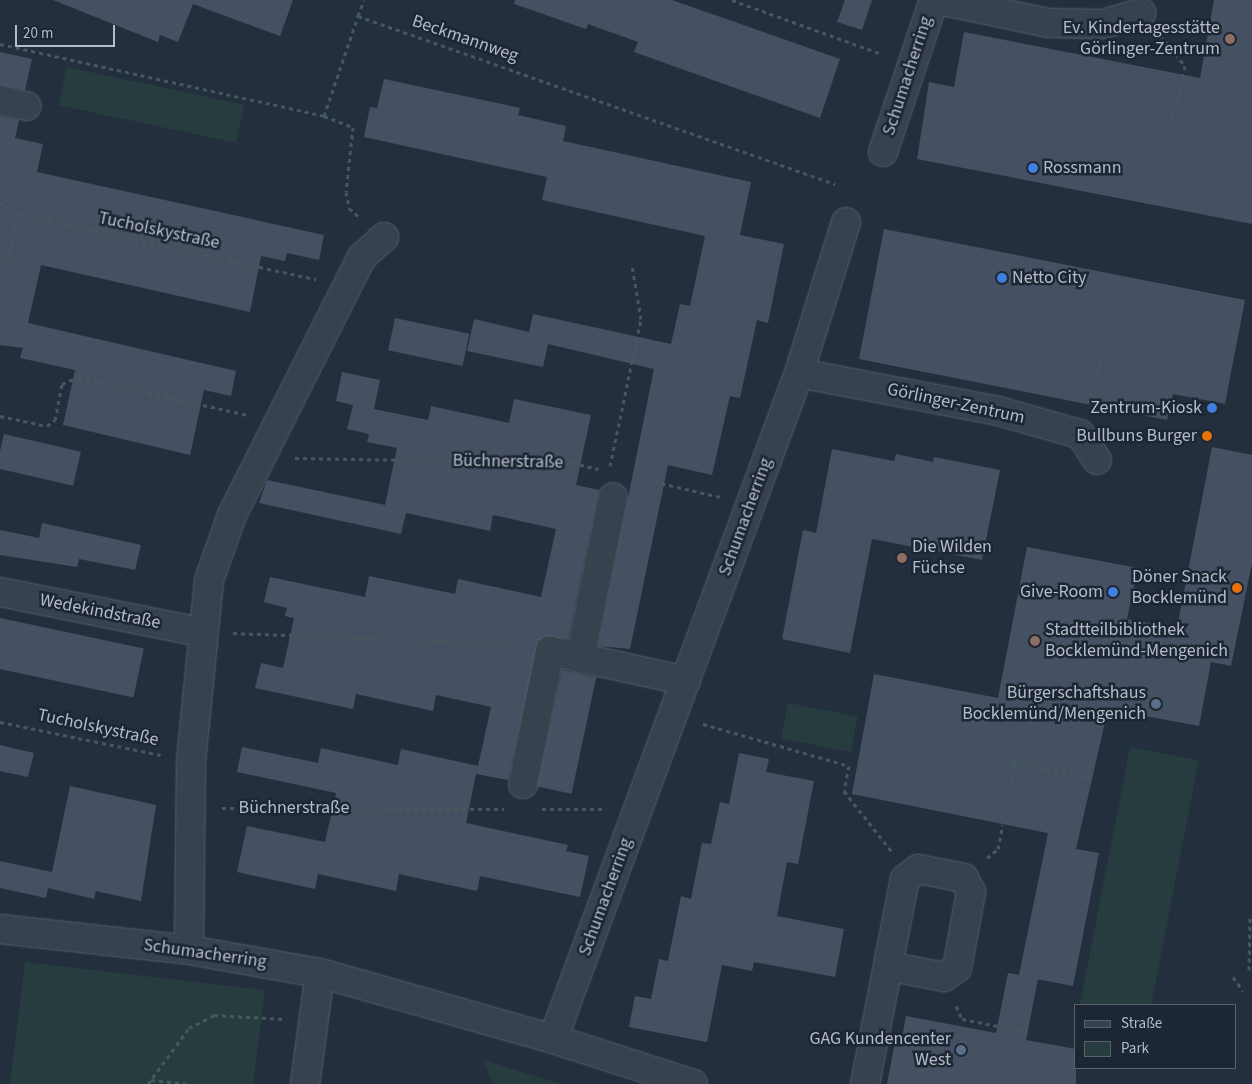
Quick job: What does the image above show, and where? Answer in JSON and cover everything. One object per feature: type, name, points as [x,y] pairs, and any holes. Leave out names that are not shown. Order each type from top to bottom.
[{"type":"street","name":"Schumacherring","points":[[883,152],[934,0]]},
{"type":"street","points":[[939,0],[1048,23],[1103,24],[1141,13]]},
{"type":"street","name":"Schumacherring","points":[[0,929],[189,950],[320,973],[553,1039],[799,373],[846,222]]},
{"type":"street","points":[[189,950],[189,808],[191,761],[200,632],[209,580],[232,515],[362,257],[384,237]]},
{"type":"street","name":"Görlinger-Zentrum","points":[[799,373],[998,411],[1080,434]]},
{"type":"street","points":[[1080,434],[1097,460]]},
{"type":"street","points":[[580,658],[617,481]]},
{"type":"street","name":"Wedekindstraße","points":[[0,592],[200,632]]},
{"type":"street","points":[[523,784],[550,651],[686,682]]},
{"type":"street","points":[[865,1084],[888,966],[905,879],[918,869],[964,878],[971,892],[957,968],[944,977],[888,966]]},
{"type":"street","points":[[305,1084],[320,973]]},
{"type":"street","points":[[553,1039],[693,1084]]},
{"type":"path","points":[[324,116],[364,0]]},
{"type":"path","points":[[732,0],[911,64]]},
{"type":"path","points":[[1141,13],[1185,66],[1177,105],[1164,127]]},
{"type":"path","name":"Beckmannweg","points":[[358,16],[835,184]]},
{"type":"path","points":[[0,44],[324,116],[353,128],[349,208],[384,237]]},
{"type":"path","points":[[0,202],[17,214],[8,260],[0,258]]},
{"type":"path","name":"Tucholskystraße","points":[[17,214],[348,285]]},
{"type":"path","points":[[617,481],[642,319],[632,265]]},
{"type":"path","points":[[1080,434],[1103,351]]},
{"type":"path","points":[[0,416],[47,426],[55,420],[62,384],[78,377],[280,422]]},
{"type":"path","name":"Büchnerstraße","points":[[262,457],[572,463],[617,481],[750,504]]},
{"type":"path","points":[[200,632],[502,640],[550,651]]},
{"type":"path","points":[[674,715],[849,766],[844,791],[910,875]]},
{"type":"path","name":"Tucholskystraße","points":[[0,722],[191,761]]},
{"type":"path","points":[[1003,758],[1015,763],[1092,778]]},
{"type":"path","points":[[1011,783],[1015,763]]},
{"type":"path","name":"Büchnerstraße","points":[[189,808],[508,809]]},
{"type":"path","points":[[537,809],[638,810]]},
{"type":"path","points":[[964,878],[998,849],[1003,824]]},
{"type":"path","points":[[1249,970],[1250,916]]},
{"type":"path","points":[[1233,976],[1243,991]]},
{"type":"path","points":[[944,977],[962,1019],[1028,1032]]},
{"type":"path","points":[[148,1084],[189,1028],[214,1015],[313,1023]]},
{"type":"path","points":[[150,1080],[188,1084]]},
{"type":"green space","points":[[67,67],[244,105],[236,143],[59,105]]},
{"type":"green space","points":[[788,703],[858,717],[851,752],[781,738]]},
{"type":"green space","points":[[1130,747],[1199,760],[1151,1004],[1080,1004]]},
{"type":"green space","points":[[25,962],[265,990],[253,1084],[10,1084]]},
{"type":"green space","points":[[484,1060],[560,1084],[492,1084]]},
{"type":"building","points":[[53,0],[293,0],[280,36],[193,4],[178,42],[160,35],[158,42]]},
{"type":"building","points":[[515,0],[672,0],[840,59],[820,118],[634,52],[638,42],[588,24],[586,29],[514,4]]},
{"type":"building","points":[[845,0],[872,0],[862,30],[837,22]]},
{"type":"building","points":[[1214,0],[1252,0],[1252,224],[917,159],[929,82],[954,87],[964,32],[1200,78]]},
{"type":"building","points":[[0,52],[32,59],[25,90],[0,85]]},
{"type":"building","points":[[384,79],[520,108],[518,115],[566,126],[563,141],[751,182],[740,235],[784,244],[768,323],[757,320],[740,398],[730,396],[712,475],[668,465],[630,649],[598,646],[654,369],[548,344],[543,367],[467,351],[474,319],[529,332],[533,314],[671,344],[680,304],[690,306],[705,236],[542,200],[547,177],[364,137],[370,107],[377,108]]},
{"type":"building","points":[[0,116],[19,120],[15,138],[43,144],[37,172],[324,235],[319,260],[287,253],[285,261],[261,256],[250,312],[41,265],[28,323],[236,371],[231,396],[204,390],[190,455],[63,425],[75,370],[20,358],[23,348],[0,345]]},
{"type":"building","points":[[884,229],[1245,300],[1225,404],[1173,394],[1167,420],[859,359]]},
{"type":"building","points":[[395,318],[469,334],[462,366],[388,350]]},
{"type":"building","points":[[342,372],[380,380],[374,409],[428,420],[431,406],[509,423],[514,399],[591,415],[576,485],[599,490],[568,639],[546,636],[538,641],[508,780],[476,774],[466,823],[568,845],[566,851],[589,856],[580,897],[480,876],[477,891],[399,874],[396,891],[318,874],[315,889],[237,872],[247,826],[325,842],[336,793],[237,772],[242,747],[318,763],[321,748],[398,765],[401,749],[478,766],[491,707],[436,695],[433,711],[356,694],[353,709],[255,688],[261,663],[283,668],[294,618],[285,616],[287,608],[264,602],[270,577],[365,597],[369,576],[455,594],[458,579],[541,597],[556,529],[493,515],[490,531],[406,513],[401,534],[259,503],[267,480],[385,505],[397,448],[367,442],[369,434],[347,429],[353,405],[336,401]]},
{"type":"building","points":[[4,434],[81,452],[73,486],[0,469],[0,451]]},
{"type":"building","points":[[1212,447],[1252,455],[1252,563],[1231,666],[1211,662],[1199,726],[1108,709],[1076,849],[1099,853],[1073,986],[1038,979],[1026,1040],[1074,1049],[1076,1084],[887,1084],[896,1037],[902,1038],[906,1016],[996,1033],[1008,973],[1019,975],[1048,833],[852,794],[874,674],[998,698],[1027,547],[1138,568],[1127,619],[1177,628]]},
{"type":"building","points":[[832,449],[894,461],[896,454],[933,462],[934,457],[1000,470],[982,560],[872,539],[850,653],[782,639],[803,530],[816,533]]},
{"type":"building","points":[[42,523],[141,545],[135,570],[79,559],[77,567],[0,555],[0,530],[39,538]]},
{"type":"building","points":[[0,618],[144,649],[133,697],[0,669]]},
{"type":"building","points":[[562,670],[596,677],[571,794],[537,786]]},
{"type":"building","points":[[0,745],[34,753],[28,777],[0,771]]},
{"type":"building","points":[[739,753],[769,759],[766,772],[814,781],[798,864],[787,862],[777,916],[844,929],[835,977],[754,962],[752,971],[722,965],[707,1042],[629,1027],[635,996],[651,999],[659,959],[668,961],[681,896],[691,899],[702,843],[711,844],[720,802],[729,804]]},
{"type":"building","points":[[70,786],[156,805],[141,901],[96,891],[94,899],[48,888],[46,898],[0,888],[0,861],[52,872]]},
{"type":"place","name":"Ev. Kindertagesstätte Görlinger-Zentrum","points":[[1230,39]]},
{"type":"place","name":"Rossmann","points":[[1033,168]]},
{"type":"place","name":"Netto City","points":[[1002,278]]},
{"type":"place","name":"Zentrum-Kiosk","points":[[1212,408]]},
{"type":"place","name":"Bullbuns Burger","points":[[1207,436]]},
{"type":"place","name":"Die Wilden Füchse","points":[[902,558]]},
{"type":"place","name":"Döner Snack Bocklemünd","points":[[1237,588]]},
{"type":"place","name":"Give-Room","points":[[1113,592]]},
{"type":"place","name":"Stadtteilbibliothek Bocklemünd-Mengenich","points":[[1035,641]]},
{"type":"place","name":"Bürgerschaftshaus Bocklemünd/Mengenich","points":[[1156,704]]},
{"type":"place","name":"GAG Kundencenter West","points":[[961,1050]]}]
